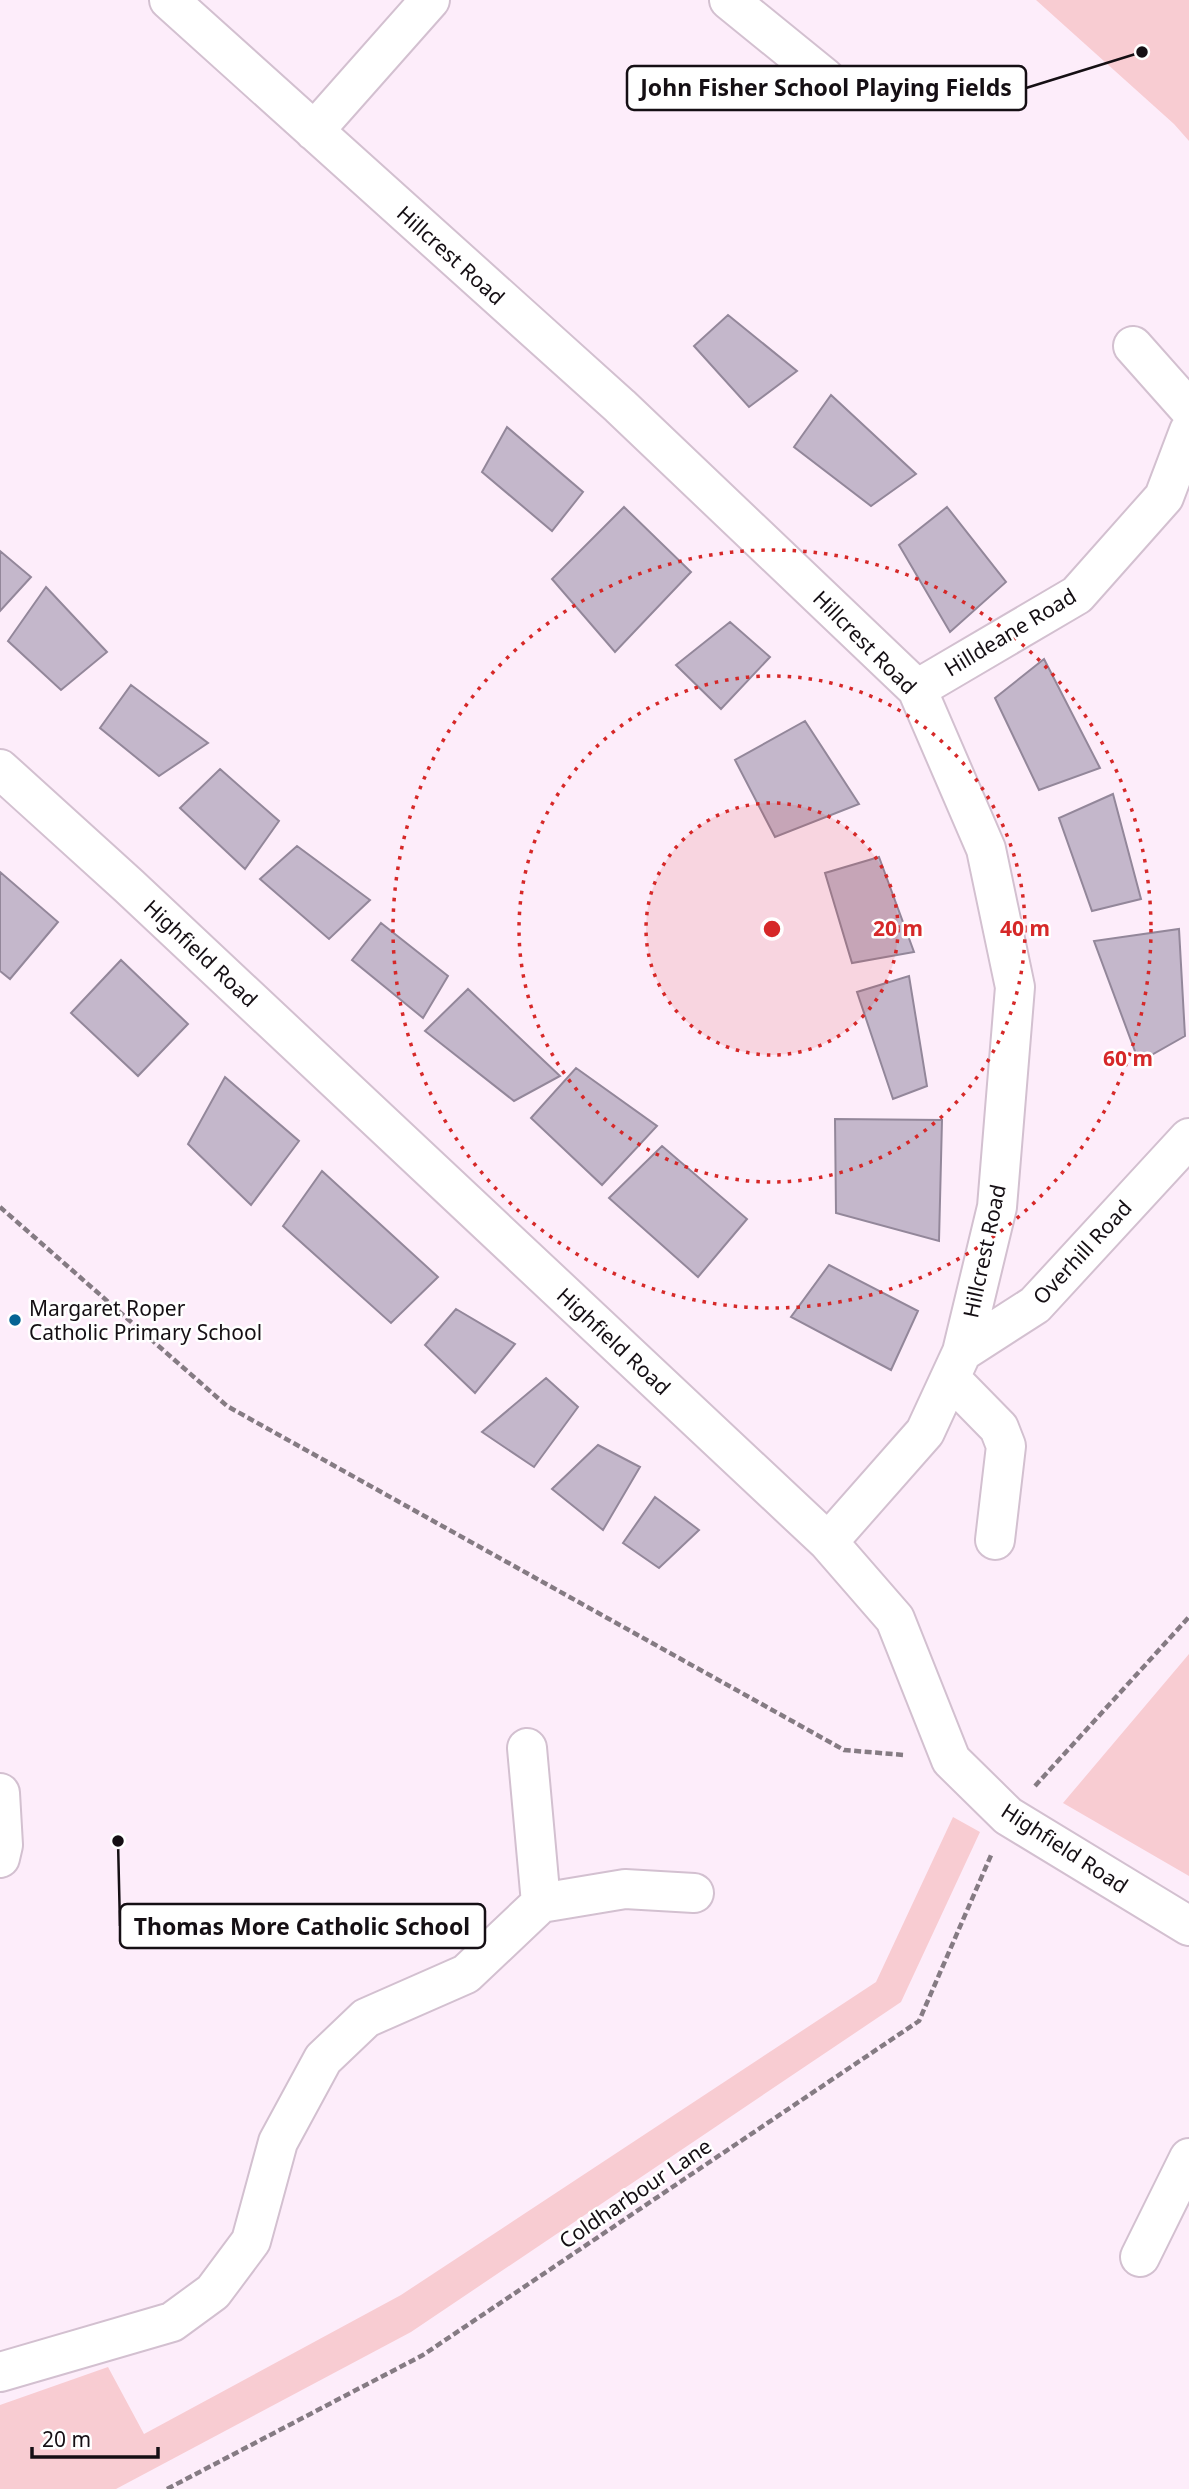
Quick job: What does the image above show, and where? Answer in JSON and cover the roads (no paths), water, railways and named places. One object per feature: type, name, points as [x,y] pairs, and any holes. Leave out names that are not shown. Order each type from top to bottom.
[{"type":"street","name":"Hillcrest Road","points":[[169,0],[620,406],[917,689],[986,849],[1015,987],[997,1207],[956,1365],[925,1432],[828,1542]]},
{"type":"street","points":[[314,131],[430,0]]},
{"type":"street","points":[[729,0],[825,78]]},
{"type":"street","points":[[1133,346],[1189,409]]},
{"type":"street","name":"Hilldeane Road","points":[[917,689],[1077,595],[1164,497],[1189,431]]},
{"type":"street","name":"Highfield Road","points":[[0,769],[129,886],[828,1542],[895,1619],[951,1760],[1008,1816],[1189,1926]]},
{"type":"street","name":"Overhill Road","points":[[956,1365],[1035,1305],[1189,1138]]},
{"type":"street","points":[[956,1365],[999,1428],[1006,1446],[995,1540]]},
{"type":"street","points":[[527,1748],[541,1903]]},
{"type":"street","points":[[0,1793],[3,1845],[0,1858]]},
{"type":"street","points":[[0,2372],[172,2322],[213,2292],[251,2241],[278,2142],[323,2059],[366,2018],[466,1974],[541,1903],[625,1889],[694,1893]]},
{"type":"street","points":[[1140,2257],[1189,2158]]},
{"type":"place","name":"John Fisher School Playing Fields","points":[[1142,52]]},
{"type":"place","name":"Margaret Roper Catholic Primary School","points":[[15,1320]]},
{"type":"place","name":"Thomas More Catholic School","points":[[118,1841]]}]
